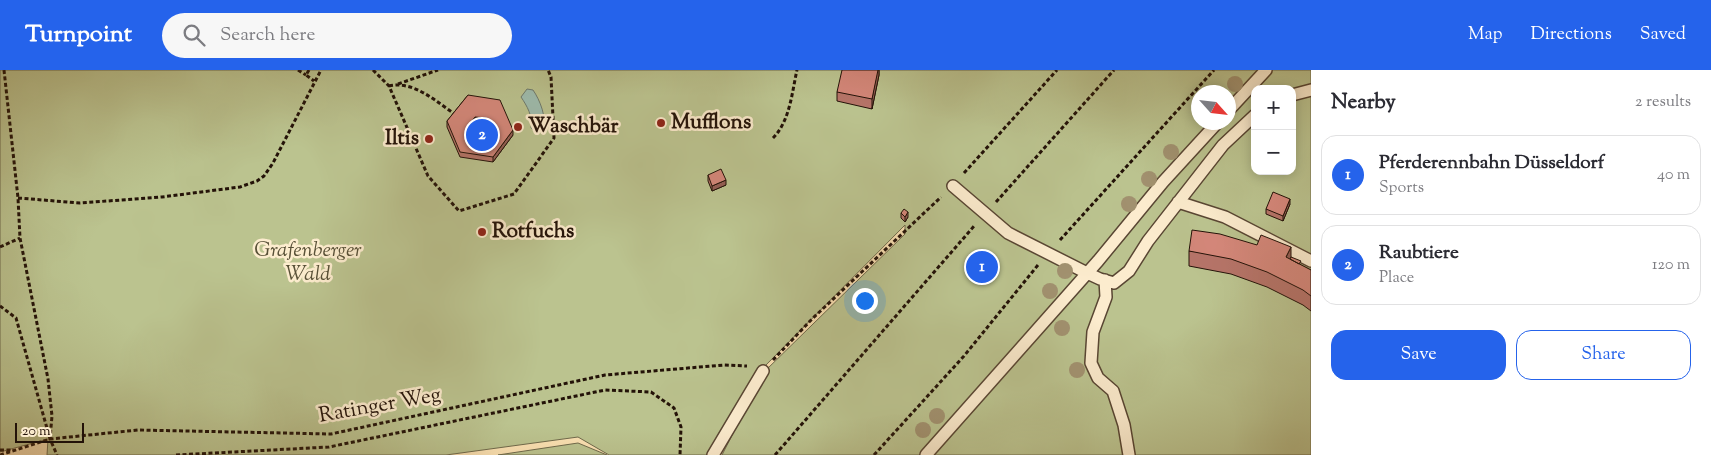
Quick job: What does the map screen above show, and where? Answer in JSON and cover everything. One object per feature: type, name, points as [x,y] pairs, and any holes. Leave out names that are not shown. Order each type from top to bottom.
[{"type":"lane","points":[[1236,102],[1266,70]]},
{"type":"lane","points":[[1296,94],[1311,90]]},
{"type":"lane","points":[[953,186],[1008,233],[1087,273],[1114,283],[1129,271],[1148,241],[1223,145],[1251,119]]},
{"type":"lane","points":[[926,455],[1087,273],[1163,182],[1211,130]]},
{"type":"lane","points":[[1178,202],[1225,217],[1295,251],[1311,261]]},
{"type":"lane","points":[[1295,251],[1311,249]]},
{"type":"lane","points":[[1105,280],[1106,297],[1093,332],[1091,363],[1098,378],[1112,391],[1124,425],[1129,455]]},
{"type":"lane","points":[[713,455],[763,371]]},
{"type":"path","points":[[4,70],[10,107],[20,238],[48,380],[52,416],[50,439]]},
{"type":"path","points":[[298,70],[314,81]]},
{"type":"path","points":[[306,75],[309,70]]},
{"type":"path","points":[[18,198],[80,203],[98,202],[162,197],[240,187],[257,181],[264,176],[273,163],[320,70]]},
{"type":"path","points":[[373,70],[389,86],[428,176],[459,211],[514,194],[554,138],[552,84],[548,70]]},
{"type":"path","points":[[389,86],[438,70]]},
{"type":"path","points":[[773,138],[778,133],[789,108],[797,70]]},
{"type":"path","points":[[763,371],[812,319],[953,186],[1057,70]]},
{"type":"path","points":[[775,455],[985,214],[1114,70]]},
{"type":"path","points":[[398,84],[420,91],[456,115]]},
{"type":"path","points":[[477,124],[485,125],[488,132],[483,139],[476,138],[472,131],[473,127],[477,124]]},
{"type":"path","points":[[0,247],[20,238]]},
{"type":"path","points":[[0,306],[16,318],[50,439],[57,455]]},
{"type":"path","name":"Ratinger Weg","points":[[0,455],[50,439],[138,430],[331,434],[605,375],[724,365],[749,366],[763,371]]},
{"type":"path","points":[[176,455],[329,447],[604,390],[651,392],[674,408],[680,427],[680,455]]},
{"type":"path","points":[[0,450],[19,450]]},
{"type":"green space","name":"Grafenberger Wald","points":[[0,70],[1311,70],[1311,455],[722,455],[764,372],[905,234],[905,225],[760,371],[709,455],[609,455],[578,437],[446,455],[47,455],[48,439],[0,452]]},
{"type":"green space","points":[[578,443],[607,455],[498,455]]},
{"type":"shaded area","points":[[527,89],[533,90],[542,109],[544,125],[543,129],[538,131],[531,128],[530,115],[521,97]]},
{"type":"building","points":[[842,70],[878,70],[872,99],[837,92]]},
{"type":"building","points":[[468,95],[500,100],[513,130],[493,157],[460,152],[447,121]],"holes":[[[475,117],[486,118],[491,127],[484,136],[473,135],[469,125]]]},
{"type":"building","points":[[721,169],[726,180],[712,186],[708,175]]},
{"type":"building","points":[[1273,192],[1290,199],[1283,216],[1266,209]]},
{"type":"building","points":[[904,209],[908,212],[905,217],[901,213]]},
{"type":"building","points":[[1192,230],[1220,234],[1257,245],[1261,235],[1291,247],[1286,257],[1311,270],[1311,296],[1267,272],[1231,259],[1189,251]]},
{"type":"building","points":[[1291,257],[1301,261],[1299,264],[1290,259]]},
{"type":"place","name":"Mufflons","points":[[661,123]]},
{"type":"place","name":"Waschbär","points":[[518,127]]},
{"type":"place","name":"Raubtiere","points":[[482,135]]},
{"type":"place","name":"Iltis","points":[[429,139]]},
{"type":"place","name":"Rotfuchs","points":[[482,232]]},
{"type":"place","name":"Pferderennbahn Düsseldorf","points":[[982,267]]}]
